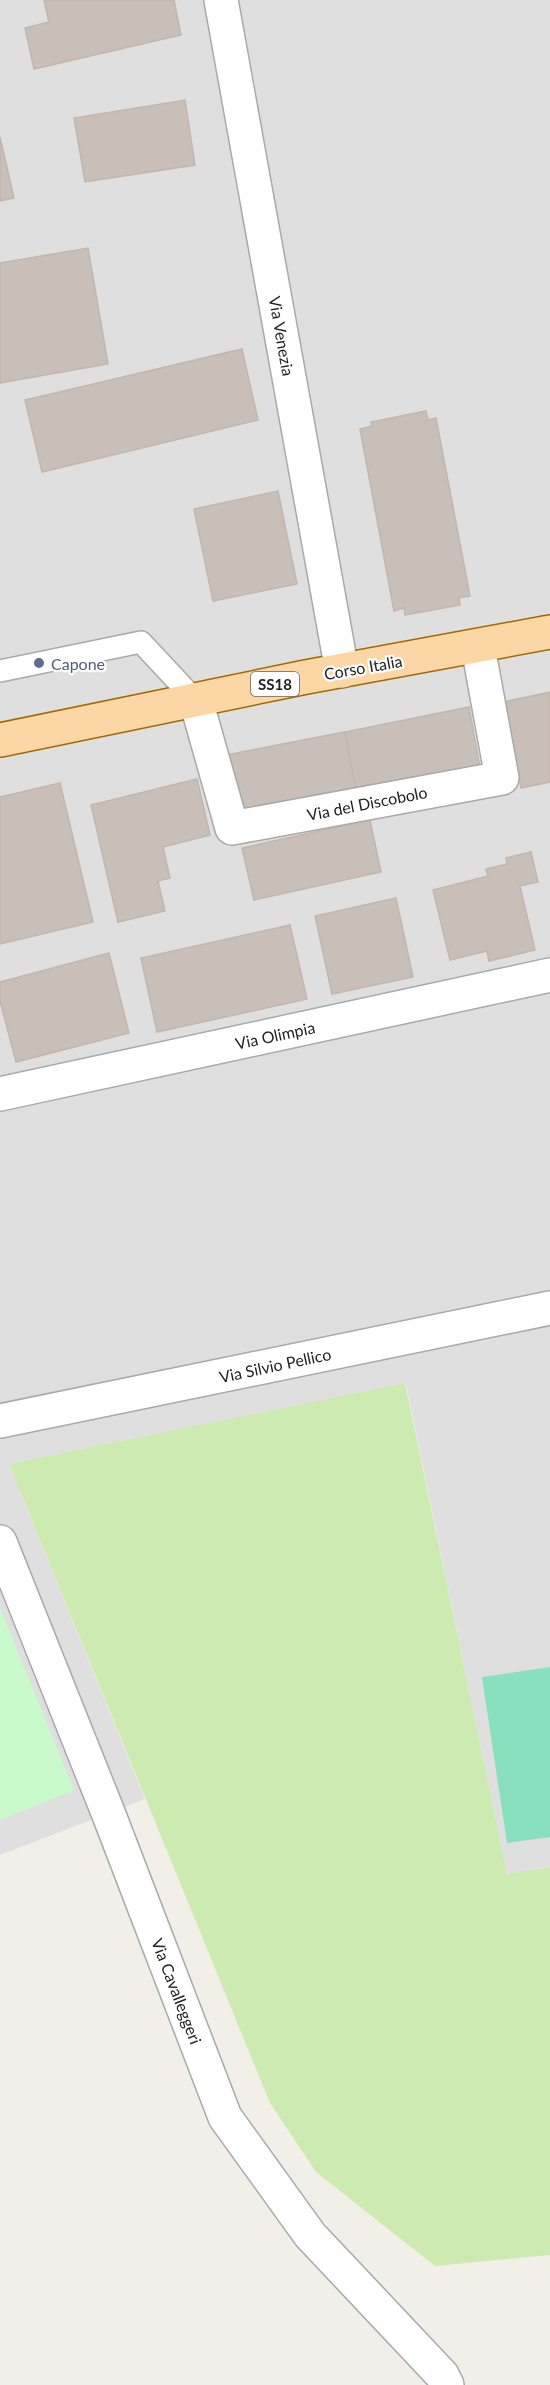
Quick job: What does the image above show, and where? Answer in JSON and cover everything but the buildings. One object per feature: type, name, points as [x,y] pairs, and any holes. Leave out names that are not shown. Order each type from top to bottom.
[{"type":"main road","name":"Corso Italia","points":[[0,740],[342,671],[550,632]]},
{"type":"street","name":"Via Venezia","points":[[221,0],[342,671]]},
{"type":"street","name":"Via del Discobolo","points":[[196,701],[232,828],[502,778],[478,647]]},
{"type":"street","name":"Via Olimpia","points":[[0,1094],[550,975]]},
{"type":"street","name":"Via Silvio Pellico","points":[[0,1421],[550,1308]]},
{"type":"street","name":"Via Cavalleggeri","points":[[0,1542],[109,1815],[225,2117],[310,2235],[442,2374],[447,2385]]},
{"type":"lane","points":[[0,671],[141,642],[196,701]]},
{"type":"shaded area","points":[[0,0],[550,0],[550,1867],[507,1875],[406,1384],[9,1464],[145,1799],[0,1855]]},
{"type":"green space","points":[[405,1383],[507,1874],[550,1867],[550,2255],[435,2266],[316,2172],[270,2103],[9,1464]]},
{"type":"green space","points":[[0,1608],[74,1790],[0,1820]]},
{"type":"green space","points":[[550,1667],[550,1837],[507,1843],[482,1677]]},
{"type":"place","name":"Capone","points":[[39,663]]}]
